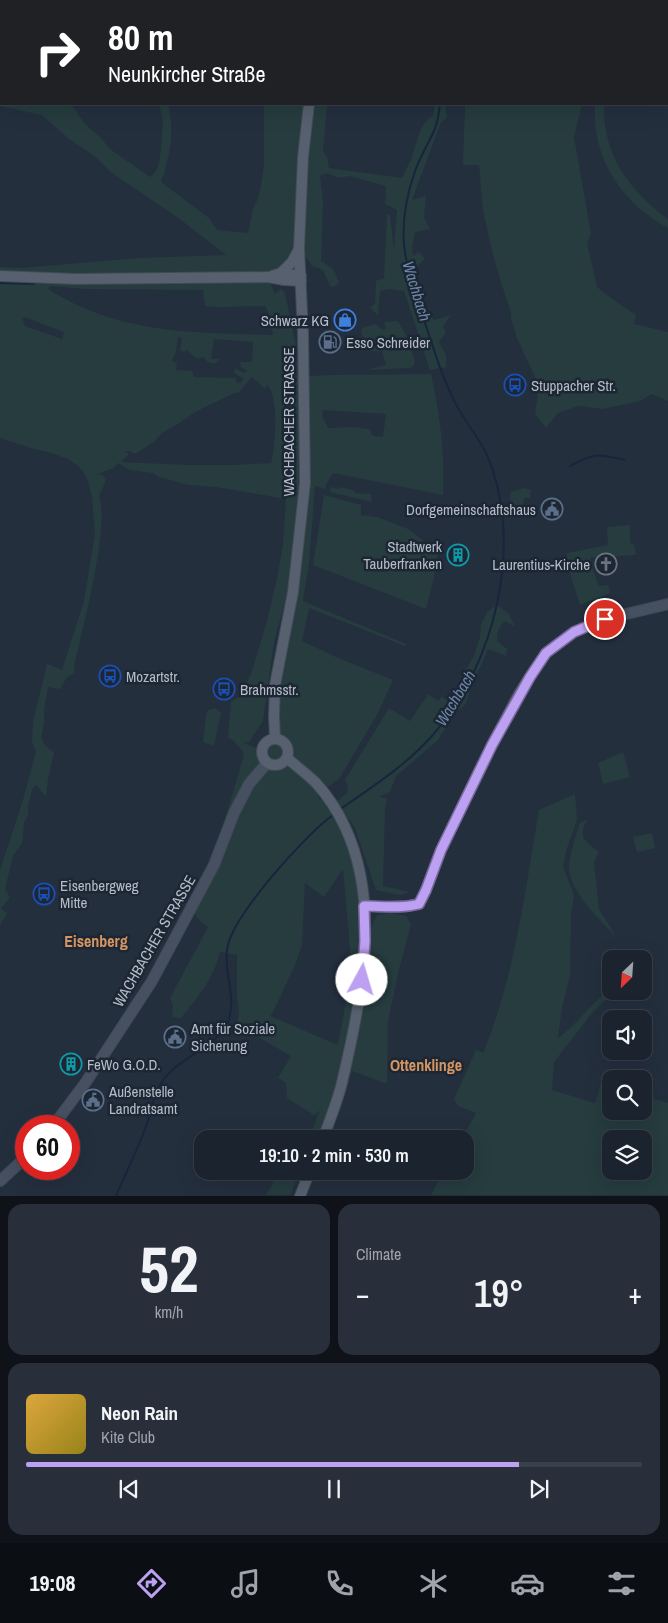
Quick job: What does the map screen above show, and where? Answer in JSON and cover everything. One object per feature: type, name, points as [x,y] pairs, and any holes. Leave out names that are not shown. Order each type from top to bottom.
[{"type":"main road","name":"WACHBACHER STRASSE","points":[[275,738],[275,685],[293,592],[305,483],[302,299],[299,248],[303,156],[309,105]]},
{"type":"main road","points":[[283,277],[299,248]]},
{"type":"main road","points":[[0,276],[76,279],[301,278]]},
{"type":"main road","points":[[283,277],[296,288],[302,299]]},
{"type":"main road","points":[[275,738],[280,740],[286,744],[287,758],[277,765],[267,763],[262,757],[262,748],[268,741],[275,738]]},
{"type":"main road","points":[[287,758],[316,783],[340,819],[352,843],[360,874],[364,906],[365,941],[359,998],[343,1079],[326,1130]]},
{"type":"main road","points":[[300,1196],[306,1180]]},
{"type":"street","points":[[364,906],[404,907],[419,904],[441,850],[469,790],[520,692],[546,653],[574,632],[605,619],[668,604]]},
{"type":"street","name":"WACHBACHER STRASSE","points":[[61,1115],[86,1082],[152,981],[214,865],[234,812],[249,784],[267,763]]},
{"type":"street","points":[[0,1181],[15,1167]]},
{"type":"green space","points":[[0,105],[69,105],[74,108],[85,124],[110,149],[150,177],[155,173],[159,164],[161,150],[163,121],[159,105],[168,105],[171,133],[167,163],[161,182],[209,218],[217,230],[248,233],[253,209],[261,186],[264,164],[264,105],[327,105],[323,151],[327,157],[329,168],[402,178],[412,157],[421,128],[433,115],[435,105],[445,105],[447,118],[441,122],[412,200],[426,196],[424,217],[430,229],[415,232],[412,247],[413,256],[418,252],[425,258],[413,272],[427,310],[434,320],[451,315],[443,326],[446,333],[439,342],[446,355],[446,367],[430,370],[404,291],[389,289],[380,291],[378,316],[370,307],[375,304],[376,281],[384,278],[387,214],[390,215],[394,251],[397,210],[385,204],[386,186],[350,176],[338,178],[328,173],[320,176],[323,202],[321,261],[333,269],[339,282],[334,287],[330,286],[323,270],[312,266],[301,249],[268,278],[275,294],[281,289],[285,293],[296,346],[297,377],[431,374],[441,434],[443,495],[333,473],[325,489],[315,486],[309,563],[303,601],[406,644],[405,646],[309,608],[302,641],[393,680],[378,713],[339,779],[328,787],[316,784],[319,799],[339,800],[347,793],[348,786],[345,780],[389,708],[410,721],[428,694],[438,701],[442,697],[450,702],[474,656],[480,637],[481,625],[487,612],[497,605],[509,614],[515,627],[505,621],[501,626],[497,641],[507,649],[506,656],[488,649],[473,680],[466,704],[457,711],[437,741],[396,776],[390,792],[379,797],[387,798],[383,886],[410,892],[401,895],[376,890],[355,828],[349,819],[340,826],[352,843],[364,906],[359,998],[325,1130],[313,1130],[321,1110],[314,1115],[287,1098],[286,1083],[278,1078],[291,1056],[255,1035],[259,1028],[252,1023],[237,1024],[239,1013],[237,955],[220,952],[210,979],[181,1018],[172,1017],[173,1006],[170,998],[208,927],[197,918],[192,908],[214,865],[209,861],[223,826],[244,755],[233,740],[228,738],[231,702],[242,695],[252,671],[267,621],[283,544],[286,499],[216,487],[188,485],[159,477],[153,473],[130,470],[118,463],[113,468],[95,475],[102,474],[106,480],[99,496],[102,514],[101,533],[74,673],[67,677],[60,689],[48,687],[41,737],[44,744],[54,753],[46,797],[36,785],[32,790],[28,815],[24,823],[22,843],[13,856],[5,889],[10,897],[1,909],[7,913],[0,925],[0,870],[23,800],[36,751],[32,742],[33,722],[47,664],[62,670],[84,601],[95,534],[92,497],[88,481],[77,465],[68,459],[52,453],[0,438],[0,267],[22,268],[139,258],[226,255],[177,217],[112,173],[97,158],[68,138],[42,115]],"holes":[[[50,286],[85,289],[203,290],[205,306],[265,306],[270,316],[268,323],[273,333],[272,335],[221,334],[147,326],[99,314],[75,304],[48,289]],[[24,317],[64,332],[62,339],[25,326],[22,318]],[[178,337],[182,338],[180,350],[184,352],[187,350],[197,359],[203,357],[208,362],[214,364],[220,359],[211,359],[214,339],[253,342],[252,362],[240,362],[241,367],[247,371],[244,373],[235,368],[234,373],[244,379],[240,383],[236,382],[236,378],[194,377],[192,371],[176,370],[177,363],[172,361],[176,352]],[[252,377],[265,389],[267,385],[274,400],[274,445],[271,463],[188,465],[121,462],[129,454],[125,452],[129,451],[135,454],[154,442],[162,433],[195,412],[234,393],[238,393]],[[323,410],[386,414],[383,437],[373,436],[369,429],[352,427],[328,428],[322,416]],[[293,590],[271,739],[265,743],[261,750],[242,742],[249,742],[263,721],[274,642],[287,594]],[[343,869],[350,948],[348,990],[338,1045],[270,1016],[295,965],[302,945],[305,883],[324,897]]]},
{"type":"green space","points":[[465,105],[582,105],[574,137],[591,234],[587,243],[597,287],[636,315],[634,324],[668,332],[668,401],[652,394],[640,401],[603,409],[578,406],[558,413],[546,428],[535,414],[539,386],[517,338],[487,231],[479,165],[463,165]]},
{"type":"green space","points":[[595,105],[604,105],[608,139],[613,155],[630,183],[641,196],[668,219],[668,228],[636,205],[623,192],[604,161],[595,124]]},
{"type":"green space","points":[[398,321],[406,335],[415,362],[413,367],[366,370],[386,365],[382,351],[369,351],[361,333],[362,328],[375,324],[383,330],[386,329],[384,322]]},
{"type":"green space","points":[[331,487],[353,490],[356,493],[371,494],[372,502],[330,492]]},
{"type":"green space","points":[[525,488],[531,490],[530,498],[524,498],[522,510],[511,508],[510,492]]},
{"type":"green space","points":[[324,495],[361,505],[361,515],[377,517],[408,529],[438,552],[426,609],[313,565]]},
{"type":"green space","points":[[630,525],[630,543],[634,544],[636,555],[590,558],[599,586],[608,585],[610,593],[580,605],[567,564],[567,553],[608,545],[607,527]]},
{"type":"green space","points":[[215,708],[221,713],[214,746],[203,742],[206,715],[208,710]]},
{"type":"green space","points":[[623,752],[630,777],[603,784],[598,763]]},
{"type":"green space","points":[[575,794],[577,820],[566,851],[563,867],[574,895],[571,914],[570,976],[562,1008],[558,1038],[602,996],[602,1000],[606,1000],[592,1013],[554,1062],[552,1090],[595,1103],[602,1083],[602,1120],[652,1120],[652,1098],[668,1103],[668,1195],[431,1195],[439,1180],[474,1180],[474,1130],[467,1130],[476,1113],[458,1106],[454,1099],[476,1050],[483,1053],[494,1024],[511,964],[524,902],[539,810]]},
{"type":"green space","points":[[588,819],[584,825],[584,838],[599,852],[594,862],[599,909],[617,938],[587,906],[571,877],[569,863],[571,852],[580,823]]},
{"type":"green space","points":[[652,833],[655,848],[637,852],[633,837]]},
{"type":"green space","points":[[390,913],[406,916],[411,925],[388,1021],[387,1084],[352,1071],[332,1130],[329,1130],[364,999],[372,926],[377,915]]},
{"type":"green space","points":[[274,1180],[296,1180],[291,1195],[266,1195]]},
{"type":"waterway","name":"Wachbach","points":[[339,810],[388,776],[411,757],[432,736],[454,707],[473,675],[487,639],[497,602],[503,564],[503,526],[498,490],[487,455],[458,408],[444,378],[413,286],[404,245],[404,217],[410,189],[417,166],[435,128],[440,105]]},
{"type":"waterway","points":[[0,283],[34,284]]},
{"type":"waterway","points":[[570,466],[591,456],[608,456],[625,460]]},
{"type":"waterway","name":"Wachbach","points":[[116,1196],[142,1138],[156,1094],[163,1080],[170,1072],[216,1038],[228,1022],[231,995],[227,968],[227,950],[231,936],[241,918],[288,858],[333,815]]},
{"type":"place","name":"Schwarz KG","points":[[345,320]]},
{"type":"place","name":"Esso Schreider","points":[[330,342]]},
{"type":"place","name":"Stuppacher Str.","points":[[515,385]]},
{"type":"place","name":"Dorfgemeinschaftshaus","points":[[552,509]]},
{"type":"place","name":"Stadtwerk Tauberfranken","points":[[458,555]]},
{"type":"place","name":"Laurentius-Kirche","points":[[606,564]]},
{"type":"place","name":"Mozartstr.","points":[[110,676]]},
{"type":"place","name":"Brahmsstr.","points":[[224,689]]},
{"type":"place","name":"Eisenbergweg Mitte","points":[[44,894]]},
{"type":"place","name":"Amt für Soziale Sicherung","points":[[175,1037]]},
{"type":"place","name":"FeWo G.O.D.","points":[[71,1064]]},
{"type":"place","name":"Außenstelle Landratsamt","points":[[93,1100]]},
{"type":"district","name":"Eisenberg","points":[[96,941]]},
{"type":"district","name":"Ottenklinge","points":[[426,1065]]},
{"type":"route","points":[[362,980],[365,941],[364,906],[397,907],[419,904],[441,850],[466,797],[520,692],[546,653],[574,632],[605,619]]}]
